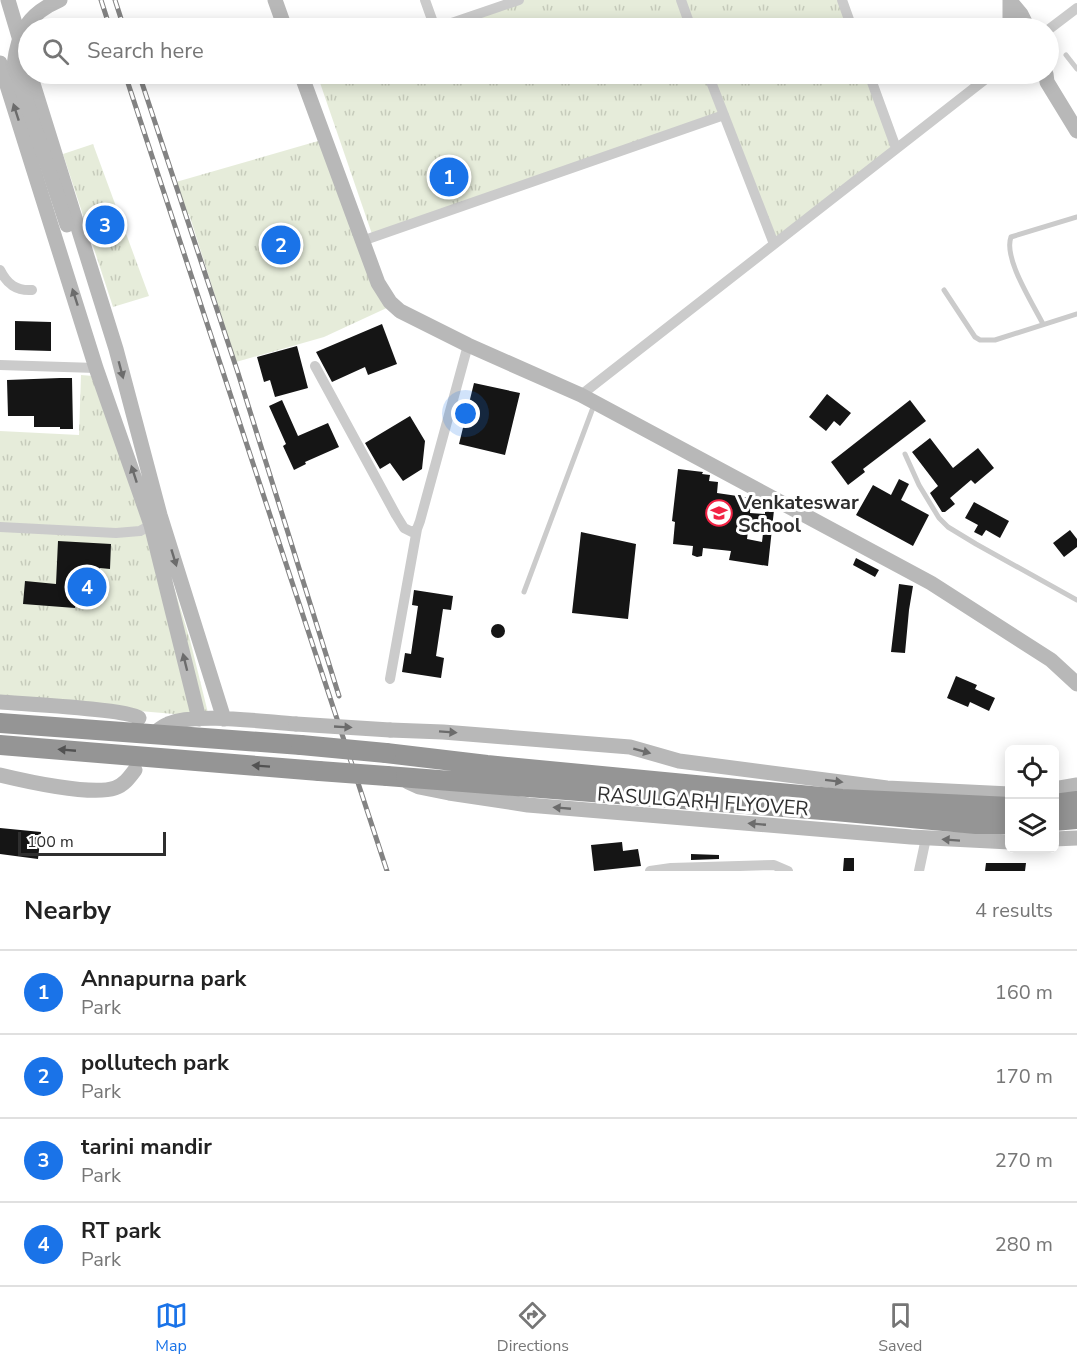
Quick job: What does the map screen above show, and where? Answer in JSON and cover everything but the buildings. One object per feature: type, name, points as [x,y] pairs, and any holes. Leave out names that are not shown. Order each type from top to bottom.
[{"type":"highway","name":"RASULGARH FLYOVER","points":[[0,723],[301,745],[842,799],[1005,807]]},
{"type":"highway","name":"RASULGARH FLYOVER","points":[[0,745],[454,783],[835,811],[976,824],[1005,824]]},
{"type":"highway","points":[[1059,803],[1077,801]]},
{"type":"highway","points":[[1059,821],[1077,819]]},
{"type":"street","points":[[8,0],[18,34]]},
{"type":"street","points":[[31,18],[42,7],[60,0]]},
{"type":"street","points":[[275,0],[281,18]]},
{"type":"street","points":[[424,0],[432,18]]},
{"type":"street","points":[[466,18],[519,0]]},
{"type":"street","points":[[681,0],[687,18]]},
{"type":"street","points":[[842,0],[848,18]]},
{"type":"street","points":[[1010,1],[1010,18]]},
{"type":"street","points":[[1010,1],[1023,18]]},
{"type":"street","points":[[1059,22],[1077,8]]},
{"type":"street","points":[[18,44],[14,65],[18,77]]},
{"type":"street","points":[[0,63],[96,368],[151,525],[200,719]]},
{"type":"street","points":[[20,84],[97,317],[111,335]]},
{"type":"street","points":[[33,84],[111,335],[160,515],[224,719]]},
{"type":"street","points":[[307,84],[378,283],[390,302],[400,311],[468,345],[581,395],[931,583],[1051,660],[1077,684]]},
{"type":"street","points":[[712,84],[774,244]]},
{"type":"street","points":[[872,84],[896,148]]},
{"type":"street","points":[[581,395],[979,84]]},
{"type":"street","points":[[1047,84],[1077,131]]},
{"type":"street","points":[[362,241],[724,115]]},
{"type":"street","points":[[0,270],[10,285],[20,290],[32,290]]},
{"type":"street","points":[[89,341],[96,331],[97,317]]},
{"type":"street","points":[[390,679],[417,529],[468,345]]},
{"type":"street","points":[[0,365],[96,368]]},
{"type":"street","points":[[315,366],[400,522],[408,531],[412,532],[417,529]]},
{"type":"street","points":[[0,527],[116,533],[140,531],[151,525]]},
{"type":"street","points":[[1051,660],[1077,694]]},
{"type":"street","points":[[0,702],[99,710],[132,714],[139,718]]},
{"type":"street","points":[[152,735],[168,724],[200,719],[443,732],[630,747],[679,761],[887,788],[1005,794]]},
{"type":"street","points":[[0,776],[103,791],[126,783],[135,771]]},
{"type":"street","points":[[391,777],[448,794],[528,805],[926,838],[1005,842]]},
{"type":"street","points":[[1059,788],[1077,785]]},
{"type":"street","points":[[919,871],[926,838]]},
{"type":"street","points":[[1059,839],[1077,838]]},
{"type":"street","points":[[650,871],[774,865],[788,871]]},
{"type":"lane","points":[[1066,55],[1077,69]]},
{"type":"lane","points":[[1043,324],[1013,263],[1009,243],[1011,237],[1021,233],[1077,217]]},
{"type":"lane","points":[[944,290],[975,338],[980,340],[995,340],[1077,314]]},
{"type":"lane","points":[[524,592],[595,403]]},
{"type":"lane","points":[[905,454],[919,485],[939,518],[948,527],[1077,600]]},
{"type":"green space","points":[[519,0],[842,0],[848,18],[466,18]]},
{"type":"green space","points":[[320,84],[872,84],[895,148],[774,244],[724,115],[373,237]]},
{"type":"green space","points":[[325,139],[391,306],[324,337],[236,362],[189,214],[185,214],[176,182]]},
{"type":"green space","points":[[93,144],[149,296],[113,307],[63,154]]},
{"type":"green space","points":[[81,375],[93,376],[156,528],[190,640],[209,717],[0,699],[0,431],[79,435]]},
{"type":"railway","points":[[101,0],[107,18]]},
{"type":"railway","points":[[115,0],[121,18]]},
{"type":"railway","points":[[128,84],[387,871]]},
{"type":"railway","points":[[142,84],[238,373],[339,696]]},
{"type":"place","name":"Annapurna park","points":[[449,177]]},
{"type":"place","name":"tarini mandir","points":[[105,225]]},
{"type":"place","name":"pollutech park","points":[[281,245]]},
{"type":"place","name":"Venkateswar School","points":[[719,513]]},
{"type":"place","name":"RT park","points":[[87,587]]}]
